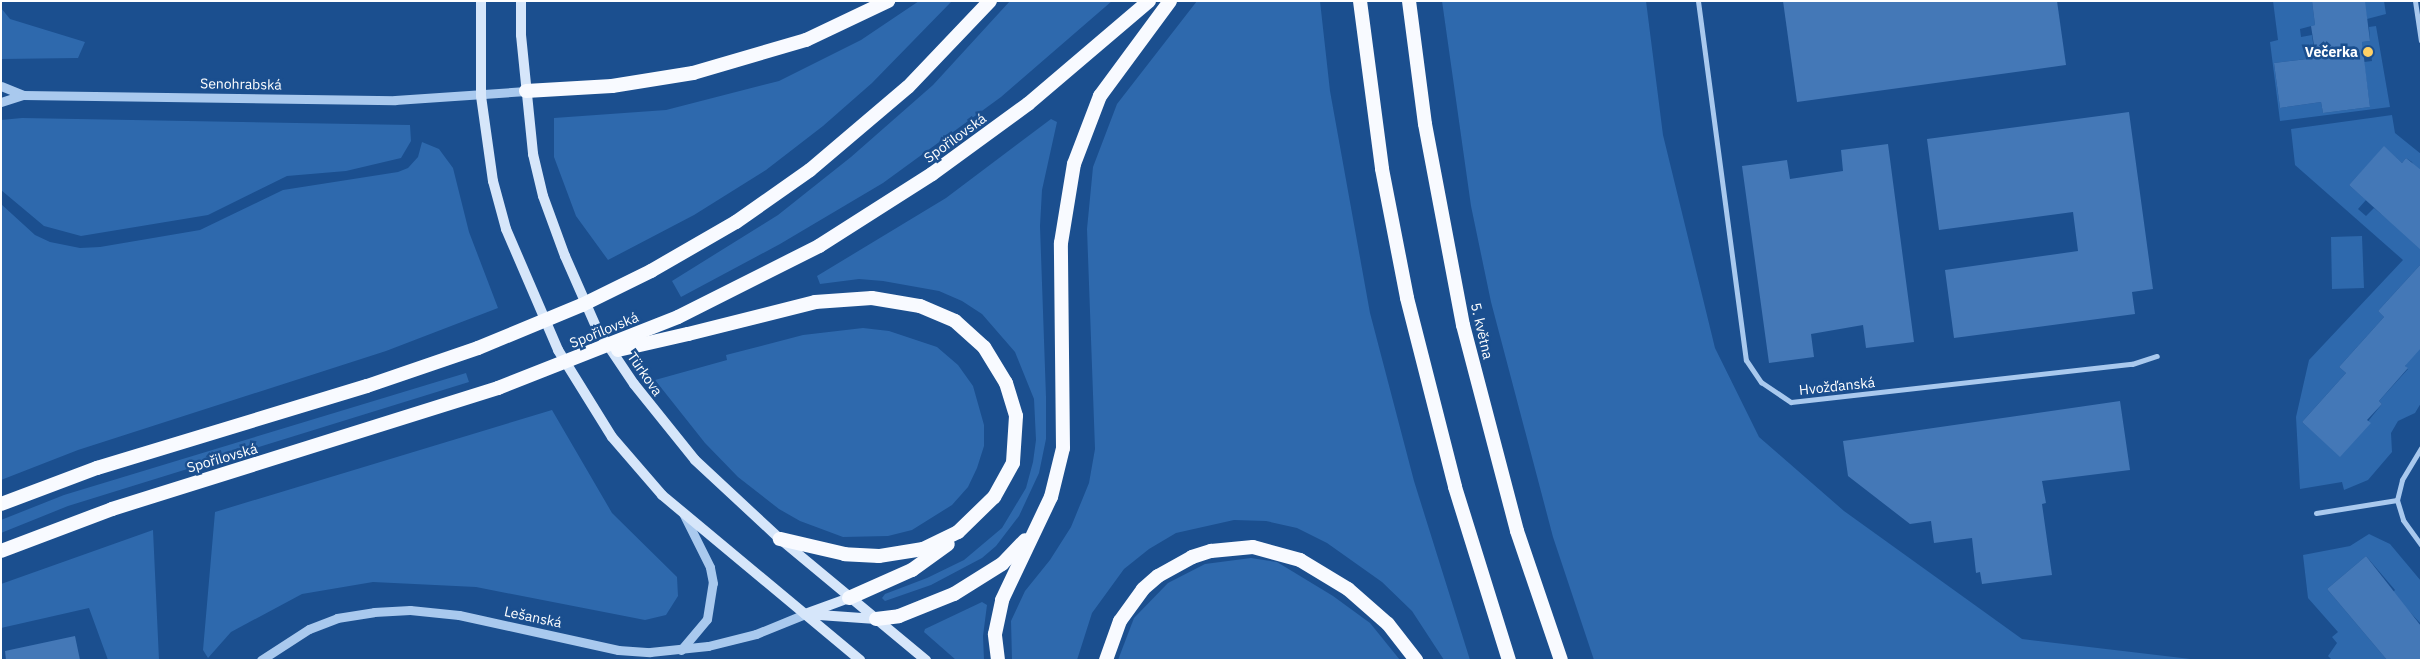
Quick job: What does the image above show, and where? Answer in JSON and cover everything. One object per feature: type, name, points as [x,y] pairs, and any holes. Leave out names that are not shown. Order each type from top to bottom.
[{"type":"highway","points":[[526,91],[612,86],[693,73],[806,40],[888,1]]},
{"type":"highway","name":"Spořilovská","points":[[1,504],[97,468],[358,389],[478,348],[582,305],[651,271],[736,222],[822,160],[908,86],[990,1]]},
{"type":"highway","name":"Spořilovská","points":[[1,551],[104,511],[406,420],[573,361],[678,317],[819,246],[932,174],[1043,92],[1149,1]]},
{"type":"highway","points":[[998,660],[996,634],[1002,600],[1058,477],[1063,448],[1061,243],[1074,164],[1100,96],[1170,1]]},
{"type":"highway","points":[[1360,1],[1382,169],[1407,298],[1455,487],[1509,660]]},
{"type":"highway","name":"5. května","points":[[1409,1],[1425,124],[1463,325],[1517,531],[1561,660]]},
{"type":"highway","points":[[573,361],[815,302],[842,299],[872,298],[920,306],[955,321],[970,332],[996,363],[1013,398],[1016,416],[1016,448],[1009,472],[994,497],[950,542],[912,570],[850,598]]},
{"type":"highway","points":[[876,619],[933,604],[988,575],[1014,553],[1040,519]]},
{"type":"highway","points":[[780,539],[845,554],[879,556],[923,548],[967,526]]},
{"type":"highway","points":[[1106,660],[1120,621],[1137,596],[1158,576],[1192,557],[1211,551],[1253,547],[1300,560],[1348,589],[1388,624],[1416,660]]},
{"type":"main road","points":[[481,1],[481,96],[486,145],[506,229],[558,350],[626,456],[683,513],[860,660]]},
{"type":"main road","name":"Türkova","points":[[521,1],[531,140],[543,196],[581,297],[597,329],[671,432],[720,484],[780,539],[926,660]]},
{"type":"main road","points":[[805,614],[850,598]]},
{"type":"main road","points":[[805,614],[876,619]]},
{"type":"street","name":"Hvožďanská","points":[[1698,1],[1746,360],[1762,382],[1791,402],[2132,364],[2157,356]]},
{"type":"street","points":[[2415,1],[2421,40]]},
{"type":"street","points":[[1,86],[24,95]]},
{"type":"street","name":"Senohrabská","points":[[1,102],[24,95],[395,100],[481,96],[526,91]]},
{"type":"street","points":[[2421,448],[2402,480],[2397,500],[2403,520],[2421,545]]},
{"type":"street","points":[[2316,513],[2397,500]]},
{"type":"street","points":[[681,650],[707,619],[713,583],[710,567],[683,513]]},
{"type":"street","name":"Lešanská","points":[[261,660],[309,629],[337,618],[410,610],[459,615],[618,650],[681,650],[749,636],[805,614]]},
{"type":"shaded area","points":[[919,1],[952,1],[872,83],[823,126],[766,170],[694,215],[608,260],[576,216],[554,157],[554,118],[666,110],[779,81],[861,40]]},
{"type":"shaded area","points":[[1010,1],[1112,1],[1001,97],[883,183],[780,244],[681,297],[672,281],[778,215],[851,157],[933,85]]},
{"type":"shaded area","points":[[1197,1],[1320,1],[1330,91],[1370,313],[1414,481],[1470,660],[1444,660],[1412,611],[1382,582],[1327,543],[1297,528],[1266,521],[1234,520],[1176,533],[1149,549],[1124,569],[1092,613],[1077,660],[1012,660],[1011,621],[1025,591],[1050,560],[1071,527],[1089,483],[1095,449],[1087,229],[1093,167],[1117,104]]},
{"type":"shaded area","points":[[1442,1],[1646,1],[1663,135],[1715,348],[1759,437],[1844,511],[2022,639],[2199,660],[1594,660],[1553,537],[1491,302],[1471,206]]},
{"type":"shaded area","points":[[2273,1],[2312,1],[2315,25],[2300,29],[2301,37],[2312,35],[2315,58],[2274,63],[2280,108],[2321,102],[2323,113],[2370,107],[2364,62],[2372,61],[2371,53],[2363,54],[2362,42],[2370,41],[2369,27],[2376,26],[2390,107],[2280,121],[2270,42],[2278,40]]},
{"type":"shaded area","points":[[2364,1],[2384,1],[2386,14],[2367,19]]},
{"type":"shaded area","points":[[1,8],[10,19],[85,42],[78,58],[1,59]]},
{"type":"shaded area","points":[[2392,115],[2395,133],[2421,154],[2421,186],[2412,162],[2406,158],[2402,163],[2384,147],[2349,185],[2366,200],[2358,209],[2366,216],[2374,208],[2421,247],[2421,264],[2378,311],[2384,317],[2339,367],[2346,373],[2302,422],[2340,456],[2382,404],[2379,401],[2408,369],[2405,366],[2421,342],[2421,403],[2415,413],[2398,421],[2391,433],[2392,452],[2368,480],[2344,490],[2342,482],[2300,489],[2296,417],[2309,360],[2403,260],[2295,165],[2291,129]]},
{"type":"shaded area","points":[[22,118],[410,125],[411,141],[401,158],[346,171],[287,176],[208,215],[81,236],[44,226],[1,190],[1,120]]},
{"type":"shaded area","points":[[1051,119],[1057,122],[1042,190],[1040,226],[1046,439],[1039,473],[1019,516],[996,546],[982,558],[931,585],[885,601],[882,598],[885,594],[927,578],[964,560],[1002,528],[1026,488],[1033,462],[1036,440],[1034,399],[1015,352],[982,314],[962,301],[939,291],[883,281],[859,279],[820,284],[817,276],[946,198]]},
{"type":"shaded area","points":[[422,142],[439,149],[453,168],[469,232],[498,308],[386,351],[78,450],[1,480],[1,204],[35,235],[50,242],[80,248],[100,247],[200,230],[283,190],[398,172],[408,168],[418,157]]},
{"type":"shaded area","points":[[2362,236],[2364,288],[2332,289],[2331,237]]},
{"type":"shaded area","points":[[863,328],[889,331],[937,347],[958,365],[973,386],[984,425],[984,446],[968,487],[952,505],[912,530],[888,536],[843,537],[800,521],[779,509],[738,477],[705,443],[655,380],[727,360],[726,355],[803,335]]},
{"type":"shaded area","points":[[466,373],[469,382],[68,506],[1,533],[1,520],[64,495]]},
{"type":"shaded area","points":[[552,410],[612,513],[677,577],[678,596],[666,615],[645,620],[476,587],[373,582],[302,594],[231,632],[208,658],[203,650],[215,512]]},
{"type":"shaded area","points":[[153,530],[159,660],[108,660],[89,608],[1,628],[1,584]]},
{"type":"shaded area","points":[[2369,534],[2390,544],[2421,581],[2421,624],[2392,593],[2395,590],[2366,556],[2327,589],[2387,660],[2332,660],[2328,656],[2337,643],[2332,637],[2338,632],[2308,598],[2303,555],[2350,546]]},
{"type":"shaded area","points":[[1251,558],[1277,562],[1333,596],[1370,623],[1400,660],[1118,660],[1134,618],[1168,583],[1205,564]]},
{"type":"shaded area","points":[[982,602],[987,605],[983,636],[984,660],[956,660],[924,632],[925,629]]},
{"type":"building","points":[[1783,1],[2057,1],[2066,65],[1797,102]]},
{"type":"building","points":[[2312,1],[2365,1],[2370,41],[2362,42],[2370,107],[2323,113],[2321,102],[2280,108],[2274,63],[2316,58],[2311,26],[2315,25]]},
{"type":"building","points":[[2129,112],[2153,289],[2132,292],[2135,314],[1954,338],[1945,270],[2078,251],[2073,212],[1939,230],[1927,139]]},
{"type":"building","points":[[1888,144],[1914,342],[1866,348],[1863,325],[1811,334],[1814,357],[1769,363],[1742,166],[1787,160],[1790,179],[1843,171],[1841,150]]},
{"type":"building","points":[[2384,146],[2402,163],[2406,158],[2421,170],[2421,250],[2349,185]]},
{"type":"building","points":[[2421,264],[2421,348],[2405,366],[2408,368],[2379,401],[2382,404],[2367,420],[2371,423],[2340,457],[2302,422],[2346,373],[2339,367],[2384,317],[2378,311]]},
{"type":"building","points":[[2120,401],[2130,470],[2042,481],[2046,503],[2042,504],[2052,575],[1982,584],[1980,572],[1976,573],[1972,538],[1934,543],[1931,521],[1910,524],[1848,476],[1843,441]]},
{"type":"building","points":[[2366,556],[2421,626],[2421,660],[2387,660],[2327,589]]},
{"type":"building","points":[[75,636],[80,660],[6,660],[5,651]]},
{"type":"place","name":"Večerka","points":[[2368,52]]}]
